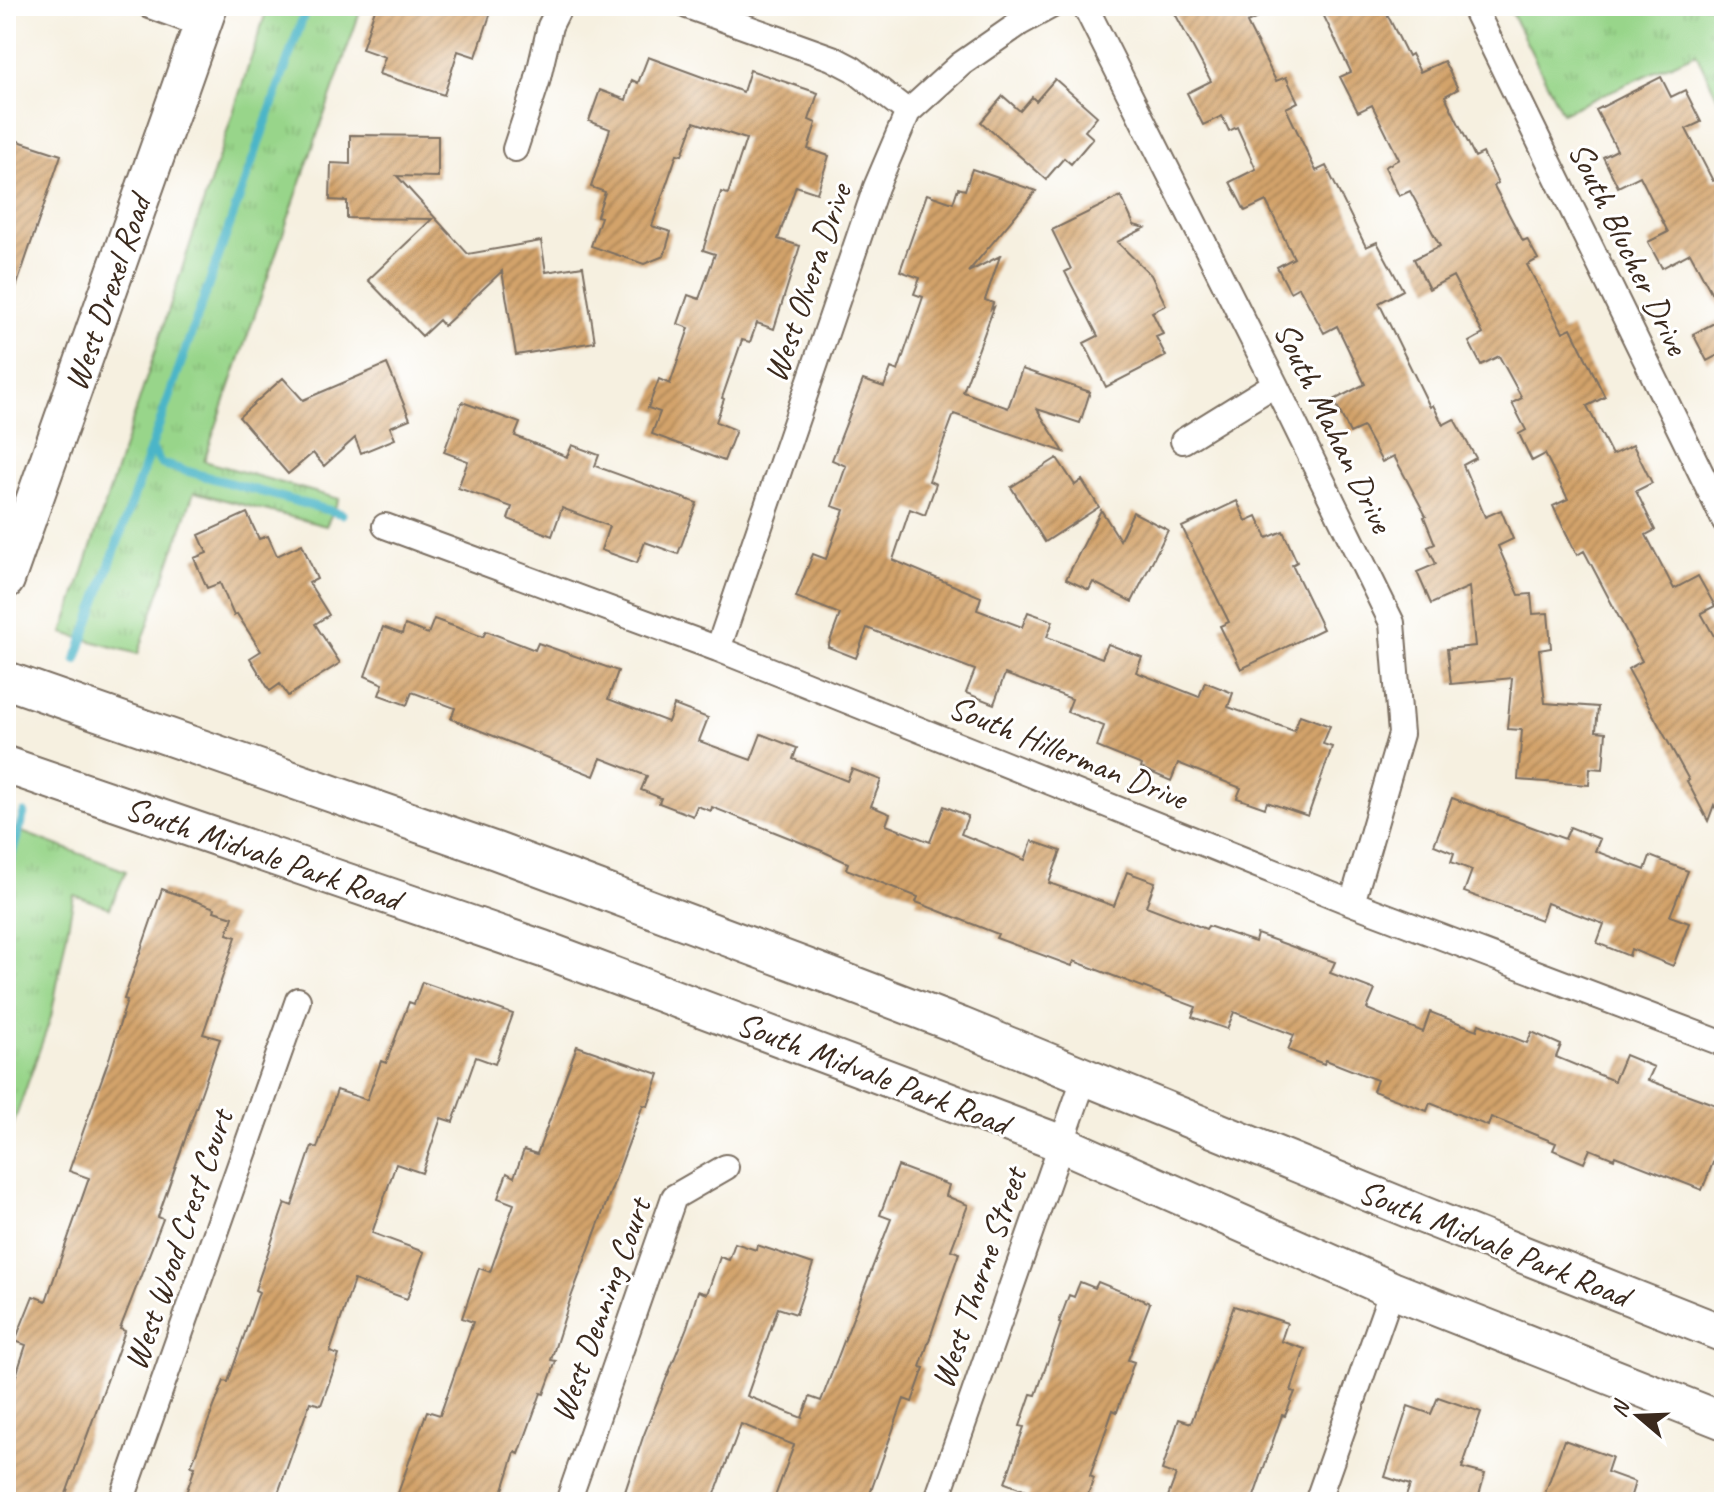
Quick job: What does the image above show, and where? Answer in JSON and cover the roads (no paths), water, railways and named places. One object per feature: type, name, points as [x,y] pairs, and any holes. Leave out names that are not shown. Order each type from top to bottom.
[{"type":"main road","name":"West Drexel Road","points":[[6,580],[206,15]]},
{"type":"main road","name":"South Midvale Park Road","points":[[6,680],[510,856],[820,972],[1724,1334]]},
{"type":"main road","name":"South Midvale Park Road","points":[[6,765],[543,949],[1060,1143],[1392,1290],[1724,1421]]},
{"type":"street","points":[[150,6],[206,15]]},
{"type":"street","points":[[515,149],[537,82],[550,26],[560,6]]},
{"type":"street","points":[[687,6],[832,58],[853,69],[908,112]]},
{"type":"street","name":"West Olvera Drive","points":[[718,649],[876,187],[908,112],[961,64],[1020,23],[1051,6]]},
{"type":"street","name":"South Mahan Drive","points":[[1085,6],[1392,623],[1401,734],[1352,903]]},
{"type":"street","name":"South Blucher Drive","points":[[1473,6],[1724,520]]},
{"type":"street","points":[[1183,441],[1275,384]]},
{"type":"street","name":"South Hillerman Drive","points":[[385,526],[718,649],[1352,903],[1724,1044]]},
{"type":"street","name":"West Wood Crest Court","points":[[121,1502],[298,1000]]},
{"type":"street","name":"West Thorne Street","points":[[936,1502],[1085,1076]]},
{"type":"street","name":"West Denning Court","points":[[568,1502],[674,1197],[726,1167]]},
{"type":"street","points":[[1317,1502],[1392,1290]]},
{"type":"waterway","points":[[76,660],[307,6]]},
{"type":"waterway","points":[[152,449],[161,464],[342,514]]},
{"type":"waterway","points":[[6,874],[24,813]]}]
